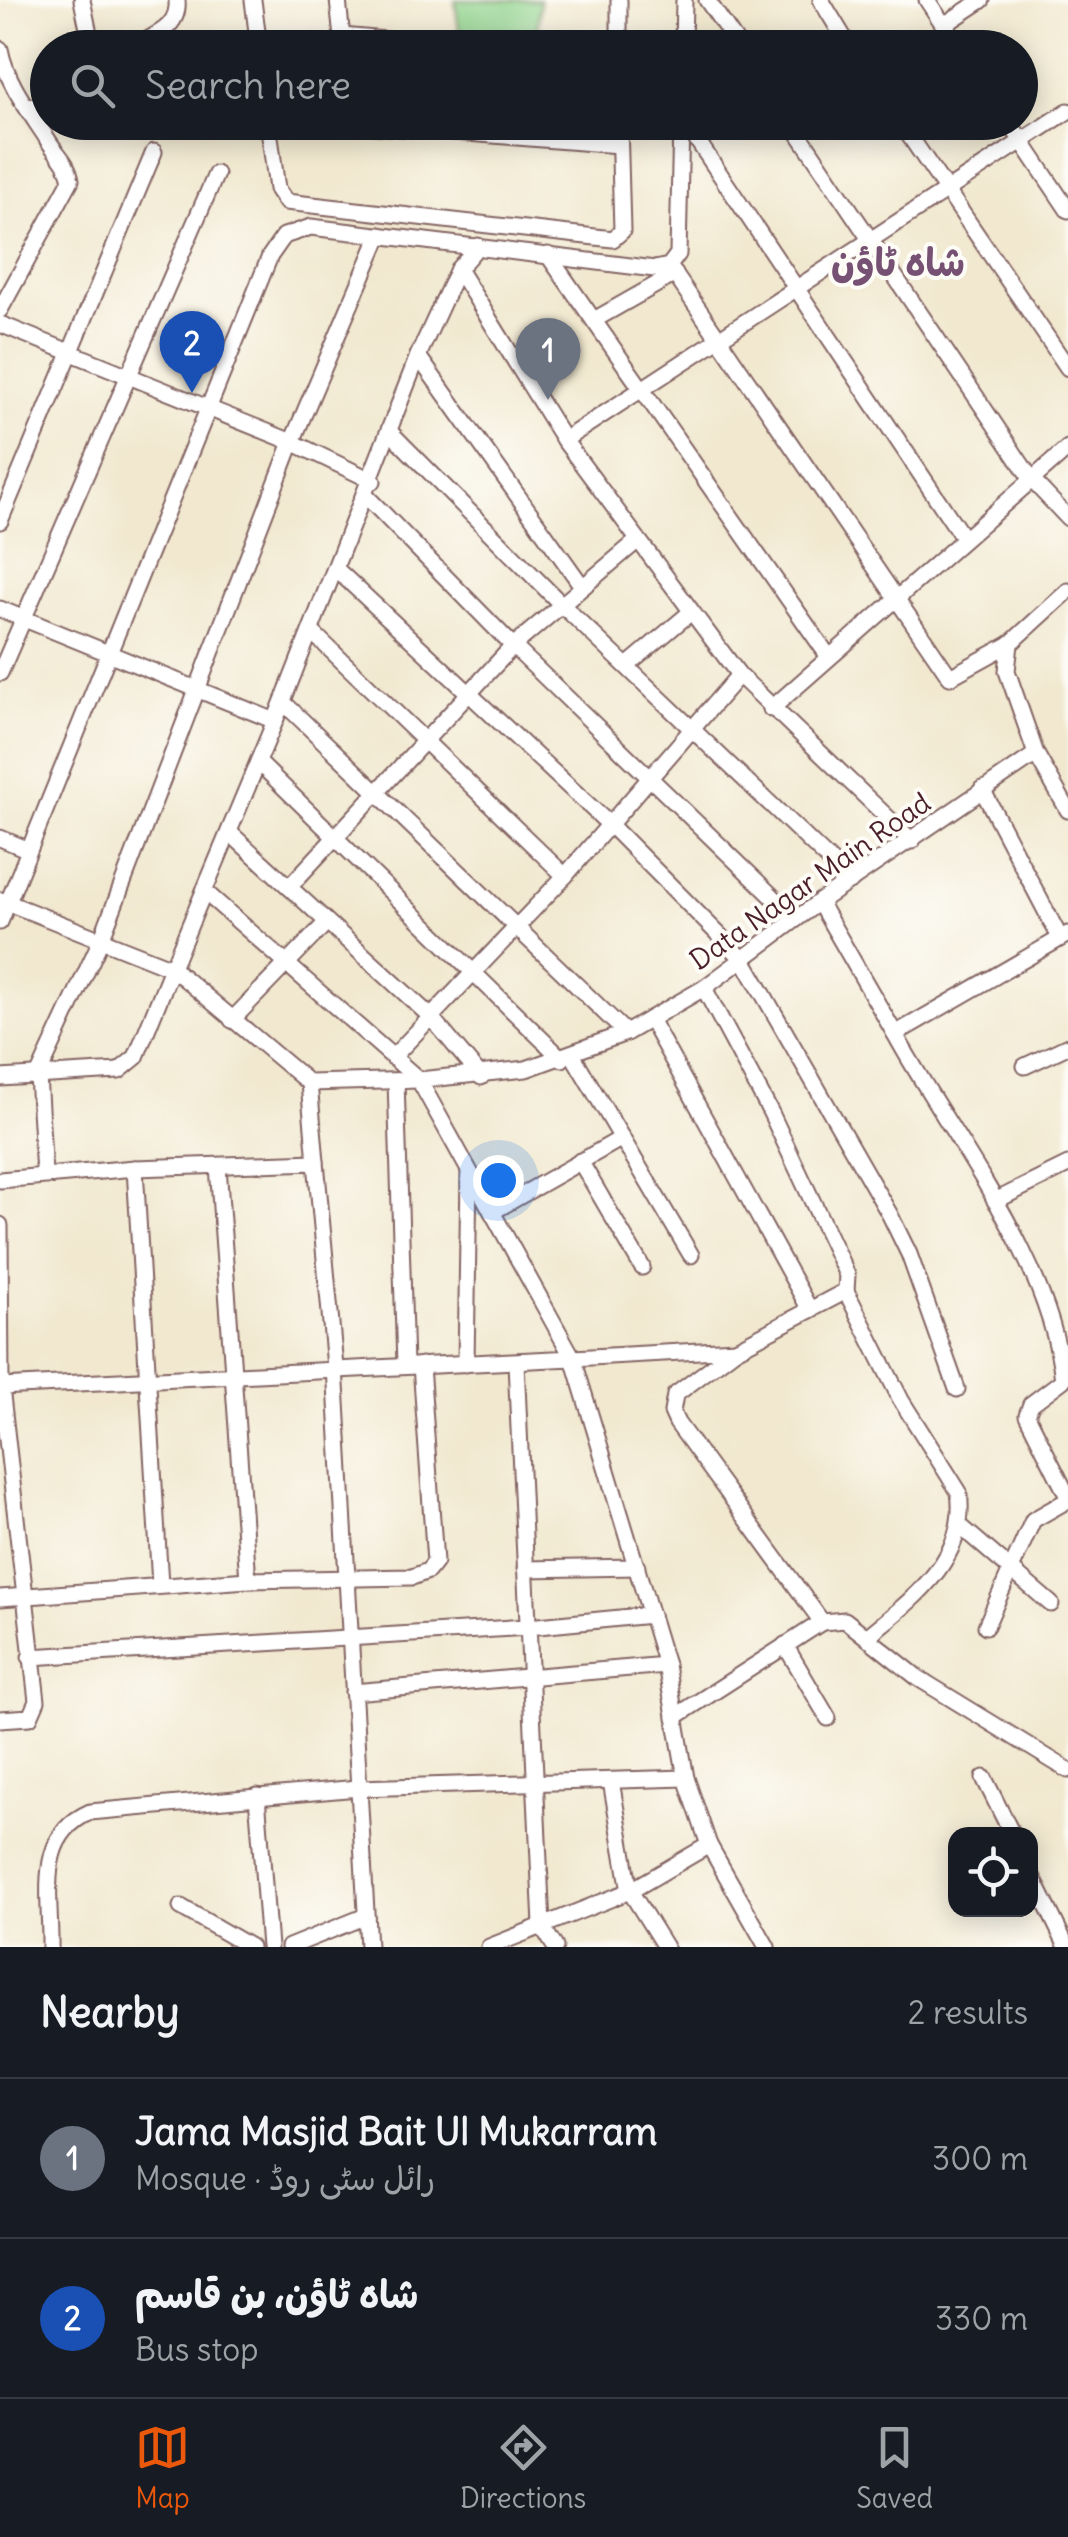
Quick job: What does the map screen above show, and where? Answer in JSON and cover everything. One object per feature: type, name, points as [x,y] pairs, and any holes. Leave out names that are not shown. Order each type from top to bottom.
[{"type":"street","points":[[82,0],[88,30]]},
{"type":"street","points":[[162,30],[179,14],[178,0]]},
{"type":"street","points":[[253,0],[256,30]]},
{"type":"street","points":[[338,0],[341,30]]},
{"type":"street","points":[[618,30],[619,0]]},
{"type":"street","points":[[683,30],[684,0]]},
{"type":"street","points":[[708,0],[728,30]]},
{"type":"street","points":[[927,0],[947,30]]},
{"type":"street","points":[[944,25],[982,0]]},
{"type":"street","points":[[826,2],[839,30]]},
{"type":"street","points":[[0,49],[4,68],[29,109]]},
{"type":"street","points":[[1038,130],[1068,110]]},
{"type":"street","points":[[0,310],[71,180],[68,166],[50,140]]},
{"type":"street","points":[[270,140],[277,189],[286,202],[613,239],[622,231],[619,140]]},
{"type":"street","points":[[558,140],[619,145]]},
{"type":"street","points":[[594,320],[672,270],[678,254],[682,140]]},
{"type":"street","points":[[803,140],[1032,480],[1068,518]]},
{"type":"street","points":[[912,140],[1068,368]]},
{"type":"street","points":[[697,141],[964,539]]},
{"type":"street","points":[[564,440],[1022,141],[1068,210]]},
{"type":"street","points":[[0,521],[154,152]]},
{"type":"street","points":[[0,673],[216,174]]},
{"type":"street","points":[[0,922],[4,901],[110,654],[270,256],[284,236],[311,228],[380,234],[672,270]]},
{"type":"street","points":[[44,1174],[38,1076],[102,940],[292,442],[380,234]]},
{"type":"street","points":[[0,1078],[105,1074],[136,1057],[312,632],[418,356],[458,268],[478,246]]},
{"type":"street","points":[[548,255],[829,657]]},
{"type":"street","points":[[458,268],[564,440],[739,674],[912,841]]},
{"type":"street","points":[[672,270],[950,677],[1010,644],[1068,591]]},
{"type":"street","points":[[0,324],[292,442],[369,488],[513,646],[796,920]]},
{"type":"street","points":[[418,356],[582,586]]},
{"type":"street","points":[[390,432],[561,604],[695,727],[851,880]]},
{"type":"street","points":[[771,709],[1068,448]]},
{"type":"street","points":[[289,887],[513,646],[637,541]]},
{"type":"street","points":[[336,569],[611,826],[743,959],[890,1215],[909,1254],[957,1388]]},
{"type":"street","points":[[0,609],[276,721]]},
{"type":"street","points":[[628,665],[691,612]]},
{"type":"street","points":[[312,632],[565,876]]},
{"type":"street","points":[[1010,644],[1007,671],[1036,754],[1068,810]]},
{"type":"street","points":[[393,1057],[611,826],[739,674]]},
{"type":"street","points":[[283,702],[626,1033]]},
{"type":"street","name":"Data Nagar Main Road","points":[[309,1083],[481,1077],[567,1056],[626,1033],[704,988],[819,902],[1036,754]]},
{"type":"street","points":[[258,762],[472,970],[567,1056],[622,1138],[691,1255]]},
{"type":"street","points":[[896,1034],[1064,936],[982,790]]},
{"type":"street","points":[[229,832],[430,1016],[481,1077]]},
{"type":"street","points":[[0,838],[29,850]]},
{"type":"street","points":[[204,892],[419,1080],[574,1358],[666,1665],[686,1778],[709,1845],[766,1947]]},
{"type":"street","points":[[4,901],[172,968],[309,1083],[335,1366],[368,1947]]},
{"type":"street","points":[[819,902],[994,1201],[1050,1312],[1063,1380],[1031,1404],[1027,1415],[1068,1499],[1033,1520],[986,1626]]},
{"type":"street","points":[[232,1020],[327,922]]},
{"type":"street","points":[[704,988],[771,1113],[843,1262],[846,1291],[901,1400],[959,1492],[959,1525],[936,1576],[924,1591],[868,1635]]},
{"type":"street","points":[[650,1019],[810,1310]]},
{"type":"street","points":[[1025,1066],[1068,1046]]},
{"type":"street","points":[[0,1598],[248,1580],[412,1577],[435,1562],[412,1365],[396,1081]]},
{"type":"street","points":[[492,1212],[622,1138]]},
{"type":"street","points":[[580,1161],[642,1267]]},
{"type":"street","points":[[0,1180],[135,1168],[316,1162]]},
{"type":"street","points":[[994,1201],[1068,1165]]},
{"type":"street","points":[[218,1166],[248,1580]]},
{"type":"street","points":[[135,1168],[160,1585]]},
{"type":"street","points":[[466,1364],[469,1169]]},
{"type":"street","points":[[0,1225],[0,1388],[34,1712],[30,1717],[0,1719]]},
{"type":"street","points":[[822,1622],[672,1412],[676,1395],[736,1349],[846,1291]]},
{"type":"street","points":[[0,1388],[335,1366],[516,1363],[736,1349]]},
{"type":"street","points":[[516,1363],[542,1926],[555,1947]]},
{"type":"street","points":[[959,1525],[1051,1604]]},
{"type":"street","points":[[525,1569],[638,1567]]},
{"type":"street","points":[[30,1657],[528,1627],[652,1615]]},
{"type":"street","points":[[676,1717],[822,1622],[845,1620],[918,1678],[1068,1770]]},
{"type":"street","points":[[784,1645],[828,1718]]},
{"type":"street","points":[[353,1692],[666,1665]]},
{"type":"street","points":[[50,1947],[52,1844],[69,1822],[90,1812],[358,1788],[686,1778]]},
{"type":"street","points":[[984,1778],[1008,1827]]},
{"type":"street","points":[[611,1781],[630,1891],[665,1947]]},
{"type":"street","points":[[257,1796],[270,1947]]},
{"type":"street","points":[[489,1947],[630,1891],[709,1845]]},
{"type":"street","points":[[1038,1888],[1068,1947]]},
{"type":"street","points":[[180,1907],[250,1947]]},
{"type":"street","points":[[289,1947],[366,1916]]},
{"type":"green space","points":[[455,0],[540,0],[537,30],[459,30]]},
{"type":"place","name":"شاہ ٹاؤن، بن قاسم","points":[[192,393]]},
{"type":"place","name":"Jama Masjid Bait Ul Mukarram","points":[[548,400]]},
{"type":"district","name":"شاہ ٹاؤن","points":[[898,262]]}]
